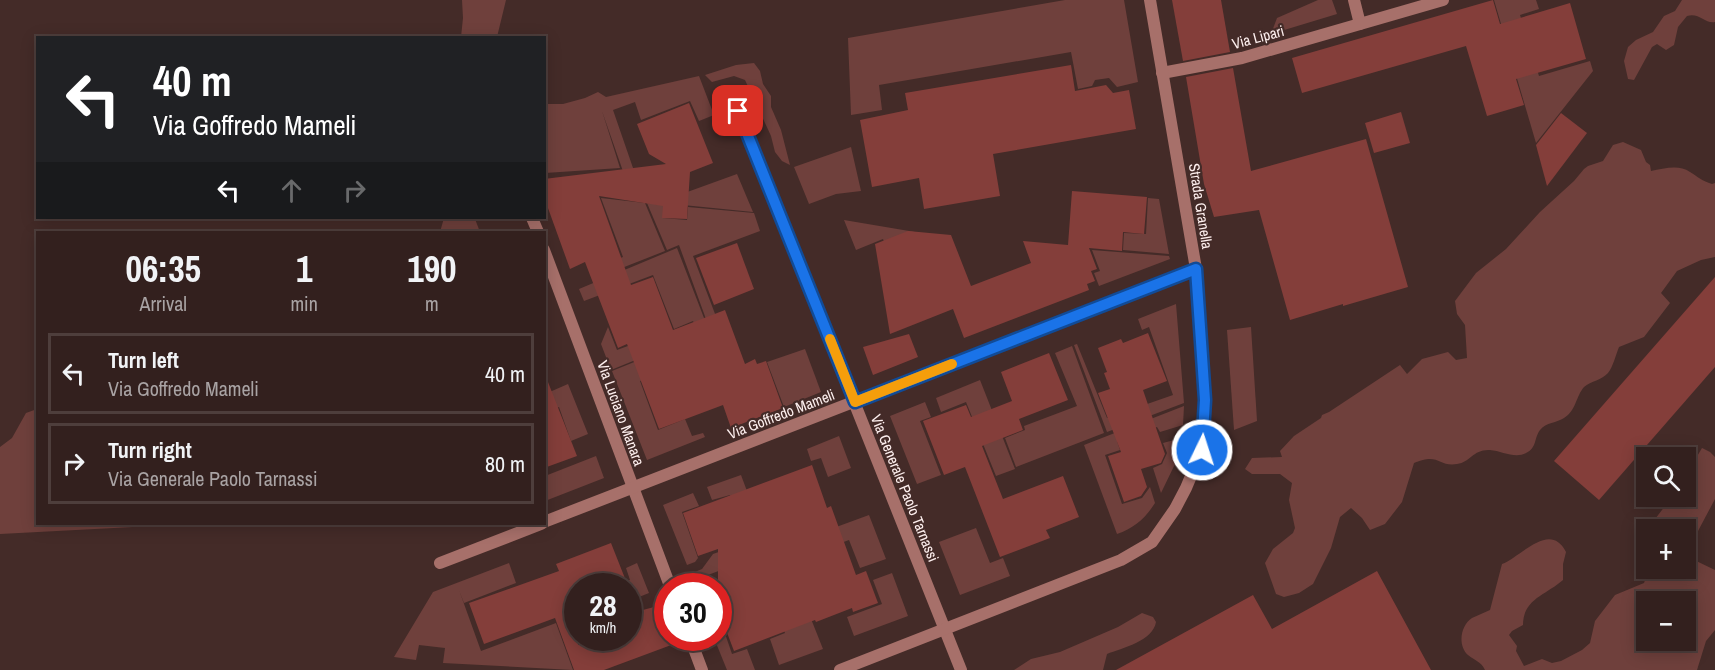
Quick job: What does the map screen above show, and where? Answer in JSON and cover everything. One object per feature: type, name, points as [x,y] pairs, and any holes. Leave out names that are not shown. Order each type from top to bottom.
[{"type":"street","name":"Strada Granella","points":[[840,670],[1121,560],[1152,542],[1186,488],[1202,450],[1205,400],[1196,269],[1150,0]]},
{"type":"street","points":[[1353,0],[1360,24]]},
{"type":"street","name":"Via Lipari","points":[[1162,73],[1242,58],[1443,0]]},
{"type":"street","name":"Via Generale Paolo Tarnassi","points":[[730,91],[961,670]]},
{"type":"street","name":"Via Luciano Manara","points":[[546,255],[665,573]]},
{"type":"street","name":"Via Goffredo Mameli","points":[[546,522],[1196,269]]},
{"type":"street","name":"Via Goffredo Mameli","points":[[440,563],[538,525]]},
{"type":"street","points":[[695,651],[702,670]]},
{"type":"shaded area","points":[[462,0],[506,0],[497,36],[461,36]]},
{"type":"shaded area","points":[[1065,0],[1124,0],[1138,82],[1117,87],[1109,78],[1095,80],[1092,86],[1078,89],[1071,52],[879,85],[882,110],[851,115],[848,38]]},
{"type":"shaded area","points":[[1318,0],[1332,0],[1337,14],[1271,34],[1277,18]]},
{"type":"shaded area","points":[[1494,0],[1536,0],[1539,9],[1520,15],[1539,76],[1590,61],[1593,71],[1536,143]]},
{"type":"shaded area","points":[[1682,0],[1715,0],[1715,22],[1691,15],[1687,16],[1678,27],[1674,45],[1666,50],[1657,44],[1652,47],[1634,80],[1628,79],[1624,61],[1628,47],[1636,40],[1653,32],[1664,16],[1675,11]]},
{"type":"shaded area","points":[[754,63],[771,96],[771,107],[781,130],[790,165],[782,161],[775,152],[771,136],[745,80],[734,76],[712,82],[705,75],[736,65]]},
{"type":"shaded area","points":[[699,76],[714,115],[699,121],[690,101],[641,120],[635,102],[613,110],[642,194],[668,199],[737,174],[753,212],[633,200],[602,111],[620,168],[546,173],[546,104],[563,104],[598,92],[606,97]]},
{"type":"shaded area","points":[[1623,142],[1641,150],[1651,171],[1681,168],[1705,182],[1715,183],[1715,257],[1701,260],[1677,271],[1661,293],[1670,303],[1644,337],[1619,347],[1608,373],[1584,387],[1568,415],[1542,427],[1530,451],[1517,455],[1484,450],[1457,464],[1446,464],[1434,459],[1414,463],[1402,502],[1385,524],[1370,530],[1351,508],[1340,517],[1331,548],[1313,584],[1299,593],[1284,597],[1276,594],[1265,563],[1273,549],[1293,533],[1295,528],[1289,500],[1292,483],[1280,474],[1252,474],[1245,469],[1252,458],[1282,457],[1280,451],[1294,436],[1321,418],[1322,415],[1400,365],[1407,374],[1422,359],[1448,352],[1456,360],[1467,358],[1465,325],[1457,314],[1455,301],[1476,273],[1506,249],[1584,169],[1603,161],[1613,145]]},
{"type":"shaded area","points":[[851,147],[861,191],[836,194],[809,204],[794,167]]},
{"type":"shaded area","points":[[601,198],[645,203],[665,251],[604,275],[601,265],[623,257]]},
{"type":"shaded area","points":[[1148,198],[1159,199],[1169,254],[1123,250],[1124,233],[1146,234]]},
{"type":"shaded area","points":[[647,203],[663,205],[663,218],[687,220],[688,207],[754,213],[760,231],[693,256],[720,327],[710,330],[679,245],[667,250]]},
{"type":"shaded area","points":[[444,219],[475,219],[480,231],[440,231]]},
{"type":"shaded area","points":[[844,220],[921,233],[898,277],[883,239],[856,250]]},
{"type":"shaded area","points":[[677,248],[709,331],[699,335],[693,321],[674,329],[653,275],[584,301],[579,289]]},
{"type":"shaded area","points":[[1092,250],[1169,256],[1170,259],[1099,286],[1094,273],[1100,271]]},
{"type":"shaded area","points":[[1176,304],[1184,403],[1107,432],[1074,345],[1077,344],[1107,418],[1173,395],[1149,327],[1142,330],[1138,319]]},
{"type":"shaded area","points":[[608,327],[617,350],[671,330],[677,343],[611,370],[601,344]]},
{"type":"shaded area","points":[[1251,327],[1257,421],[1234,430],[1227,330]]},
{"type":"shaded area","points":[[696,337],[673,368],[640,381],[658,430],[685,419],[692,436],[703,433],[705,437],[647,460],[612,371]]},
{"type":"shaded area","points":[[1072,346],[1104,433],[1016,467],[1005,438],[1025,430],[1024,426],[1077,406],[1055,353]]},
{"type":"shaded area","points":[[805,349],[821,392],[784,407],[767,362]]},
{"type":"shaded area","points":[[980,380],[1015,469],[996,476],[966,402],[941,412],[936,398]]},
{"type":"shaded area","points":[[568,384],[588,434],[571,441],[559,407],[546,413],[546,394]]},
{"type":"shaded area","points":[[925,402],[931,417],[920,421],[941,475],[917,484],[890,416]]},
{"type":"shaded area","points":[[1184,406],[1183,425],[1160,432],[1157,427],[1117,441],[1120,450],[1105,455],[1122,504],[1142,498],[1150,487],[1155,503],[1139,522],[1117,534],[1084,445]]},
{"type":"shaded area","points":[[36,409],[36,525],[147,525],[0,534],[0,447],[12,438],[26,413]]},
{"type":"shaded area","points":[[839,436],[851,468],[828,477],[821,458],[811,461],[807,449]]},
{"type":"shaded area","points":[[1181,440],[1175,464],[1161,493],[1153,468],[1162,464],[1167,453],[1163,443]]},
{"type":"shaded area","points":[[1702,448],[1710,452],[1715,457],[1715,499],[1696,535],[1696,519],[1655,519],[1664,507],[1696,507],[1696,458]]},
{"type":"shaded area","points":[[596,456],[604,478],[546,501],[546,476]]},
{"type":"shaded area","points":[[741,475],[766,542],[753,558],[713,573],[692,573],[702,569],[713,554],[747,542],[730,495],[712,500],[707,487]]},
{"type":"shaded area","points":[[693,493],[699,506],[682,512],[698,558],[687,565],[663,505]]},
{"type":"shaded area","points":[[869,515],[886,559],[860,568],[849,540],[803,557],[798,541]]},
{"type":"shaded area","points":[[976,528],[990,563],[1003,558],[1010,576],[960,595],[939,542]]},
{"type":"shaded area","points":[[1552,539],[1559,543],[1566,552],[1563,580],[1531,603],[1524,616],[1523,625],[1509,635],[1517,646],[1516,651],[1524,666],[1542,659],[1552,663],[1561,661],[1582,650],[1590,643],[1595,621],[1615,595],[1644,583],[1645,579],[1696,579],[1696,561],[1715,570],[1715,630],[1706,641],[1697,670],[1485,670],[1480,663],[1468,655],[1462,646],[1463,630],[1468,621],[1490,610],[1502,564],[1535,543]]},
{"type":"shaded area","points":[[786,556],[823,649],[779,665],[770,639],[785,633],[766,580]]},
{"type":"shaded area","points":[[509,563],[516,583],[464,603],[459,590],[481,651],[556,623],[564,651],[566,651],[573,670],[443,663],[445,648],[419,645],[416,660],[394,657],[433,592]]},
{"type":"shaded area","points":[[637,563],[641,573],[628,573],[626,568]]},
{"type":"shaded area","points":[[892,573],[908,616],[854,636],[847,617],[882,604],[873,580]]},
{"type":"shaded area","points":[[642,576],[649,593],[642,596]]},
{"type":"shaded area","points":[[1142,613],[1153,617],[1156,622],[1154,629],[1136,643],[1107,654],[1103,670],[1014,670],[1031,659],[1060,652],[1118,627]]},
{"type":"shaded area","points":[[747,649],[755,670],[727,670],[719,651],[731,651],[732,654]]},
{"type":"building","points":[[1172,0],[1221,0],[1230,52],[1183,61]]},
{"type":"building","points":[[1493,0],[1500,24],[1570,3],[1586,59],[1516,79],[1524,105],[1487,116],[1466,46],[1302,93],[1292,58]]},
{"type":"building","points":[[1071,65],[1075,91],[1106,85],[1113,93],[1129,90],[1136,129],[993,154],[1000,196],[924,209],[919,178],[872,187],[860,120],[908,110],[905,93]]},
{"type":"building","points":[[1233,68],[1251,171],[1366,139],[1408,287],[1290,320],[1259,210],[1214,217],[1204,184],[1186,77]]},
{"type":"building","points":[[689,103],[713,163],[690,172],[687,219],[662,218],[663,206],[599,196],[631,285],[653,277],[673,330],[725,310],[745,364],[755,359],[757,364],[766,361],[783,408],[731,428],[723,405],[659,429],[627,344],[618,348],[585,262],[570,269],[546,203],[546,179],[666,164],[649,154],[637,124]]},
{"type":"building","points":[[1401,112],[1410,143],[1374,153],[1365,123]]},
{"type":"building","points":[[1561,113],[1587,133],[1547,186],[1536,145]]},
{"type":"building","points":[[1072,191],[1147,197],[1144,234],[1123,232],[1122,251],[1089,248],[1097,269],[1091,271],[1095,281],[1087,284],[1089,290],[964,338],[953,309],[890,334],[875,244],[908,231],[951,235],[971,286],[1031,263],[1023,241],[1068,245]]},
{"type":"building","points":[[737,243],[754,289],[714,305],[696,258]]},
{"type":"building","points":[[1715,277],[1715,367],[1645,447],[1636,447],[1636,458],[1599,500],[1554,461]]},
{"type":"building","points":[[1148,333],[1167,381],[1143,390],[1165,454],[1161,463],[1141,469],[1147,487],[1141,496],[1124,502],[1108,456],[1121,452],[1098,393],[1110,389],[1104,373],[1107,372],[1098,348],[1121,339],[1123,343]]},
{"type":"building","points":[[909,334],[918,357],[873,375],[863,347]]},
{"type":"building","points":[[1049,353],[1068,400],[1019,419],[1023,430],[982,446],[1003,499],[1063,476],[1079,517],[1046,530],[1050,538],[1000,557],[965,467],[944,475],[923,421],[966,405],[971,417],[1012,401],[1001,372]]},
{"type":"building","points":[[546,377],[577,456],[546,467]]},
{"type":"building","points":[[812,465],[827,508],[831,506],[856,575],[866,571],[878,603],[853,612],[852,608],[816,622],[815,620],[734,651],[732,646],[732,573],[718,573],[718,549],[698,556],[683,513]]},
{"type":"building","points":[[611,543],[623,573],[564,573],[564,643],[555,618],[484,644],[469,603],[559,571],[556,564]]},
{"type":"building","points":[[1377,571],[1431,670],[1116,670],[1253,595],[1272,629]]},
{"type":"building","points":[[654,607],[655,651],[604,670],[574,670],[567,651],[642,651],[642,610]]},
{"type":"slow traffic","points":[[830,339],[855,402],[952,364]]},
{"type":"route","points":[[738,111],[855,402],[1196,269],[1205,400],[1202,450]]}]
